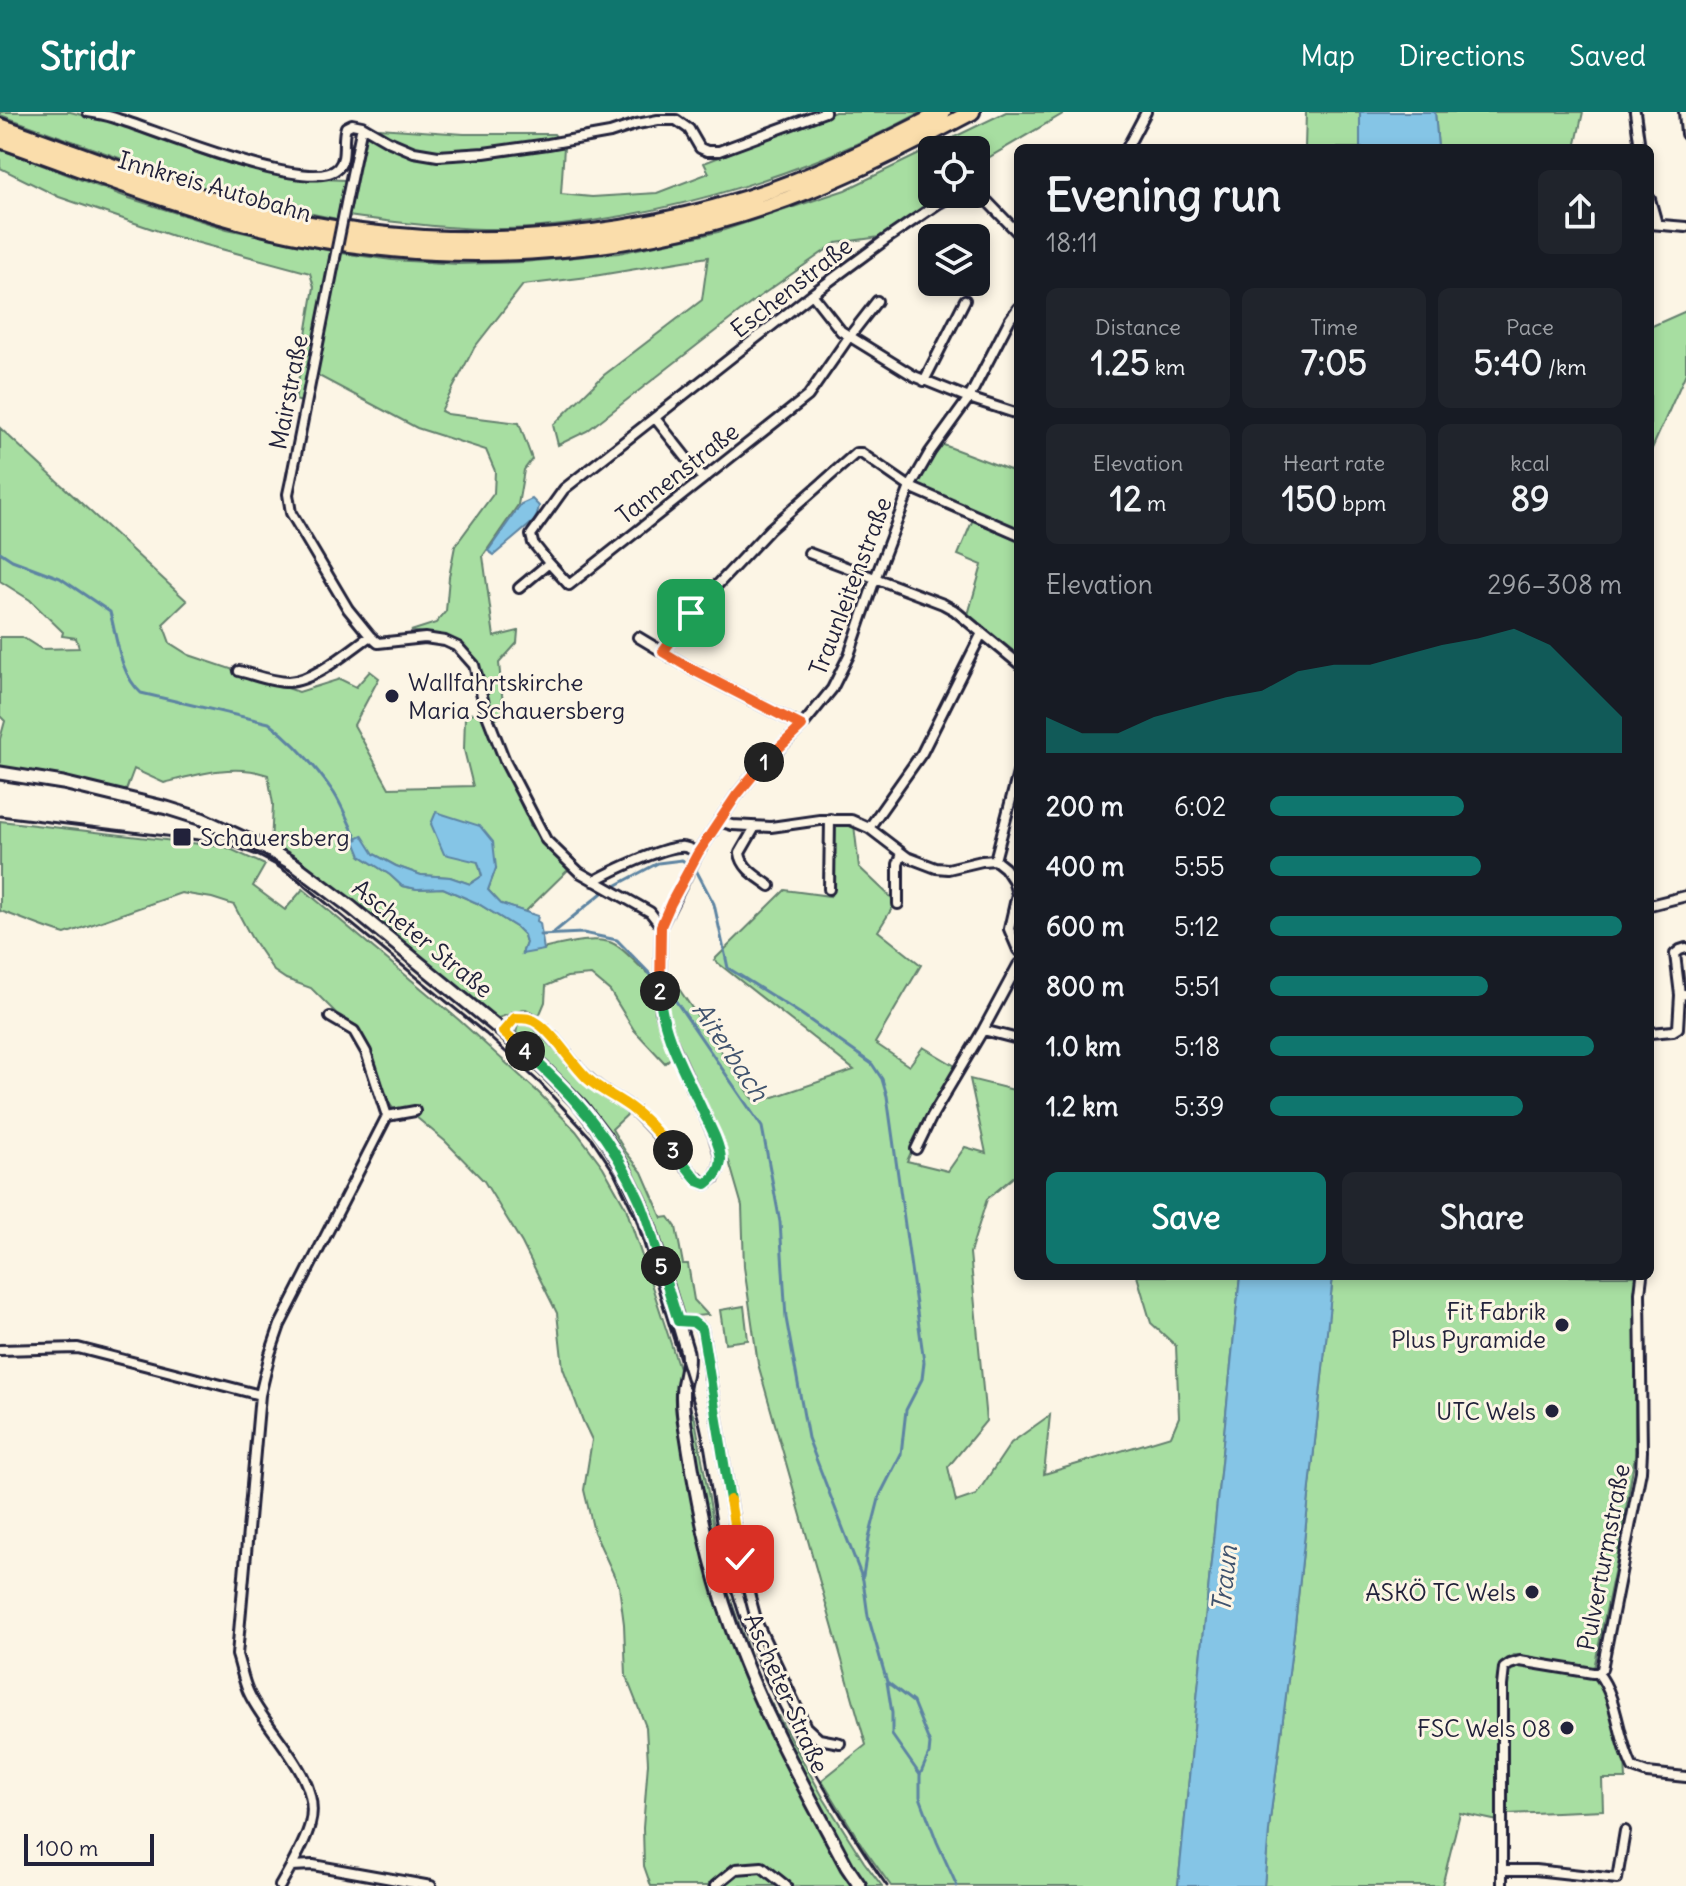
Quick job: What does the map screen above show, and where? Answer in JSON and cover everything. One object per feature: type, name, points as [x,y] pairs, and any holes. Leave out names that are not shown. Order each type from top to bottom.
[{"type":"highway","name":"Innkreis Autobahn","points":[[0,126],[183,190],[278,217],[391,235],[489,239],[599,231],[701,211],[753,196],[829,167],[943,112]]},
{"type":"highway","name":"Innkreis Autobahn","points":[[0,140],[161,197],[270,229],[373,247],[508,253],[636,239],[749,211],[859,169],[972,112]]},
{"type":"main road","name":"Ascheter Straße","points":[[5,774],[63,783],[175,810],[202,819],[295,865],[503,1032],[581,1106],[615,1152],[641,1204],[678,1321],[688,1361],[682,1398],[687,1437],[709,1553],[731,1625],[779,1739],[860,1886]]},
{"type":"street","points":[[88,112],[114,117],[245,162],[306,176],[324,174],[339,167],[343,151],[342,136],[346,127],[352,124],[414,152],[438,156],[532,147],[610,133],[658,120],[676,120],[689,129],[700,148],[719,151],[825,112]]},
{"type":"street","points":[[1129,144],[1146,112]]},
{"type":"street","points":[[1635,112],[1639,144]]},
{"type":"street","points":[[1684,112],[1686,134]]},
{"type":"street","name":"Mairstraße","points":[[362,126],[293,465],[288,494],[291,513],[348,609],[378,643],[413,638],[445,641],[458,647],[474,665],[487,715],[505,761],[537,825],[565,861],[597,883]]},
{"type":"street","points":[[990,204],[1014,229]]},
{"type":"street","name":"Eschenstraße","points":[[549,563],[533,543],[531,535],[564,489],[812,294],[932,208]]},
{"type":"street","points":[[1654,224],[1686,227]]},
{"type":"street","points":[[812,294],[849,337],[924,381],[1014,413]]},
{"type":"street","points":[[924,381],[965,300]]},
{"type":"street","name":"Tannenstraße","points":[[549,563],[569,585],[808,396],[877,301]]},
{"type":"street","name":"Traunleitenstraße","points":[[503,1032],[515,1018],[536,1022],[588,1079],[636,1112],[698,1181],[706,1184],[714,1178],[721,1159],[714,1136],[661,1011],[661,926],[697,856],[736,796],[821,705],[841,674],[910,487],[930,452],[969,398],[1014,314]]},
{"type":"street","points":[[655,418],[703,479]]},
{"type":"street","points":[[663,652],[691,613],[770,529],[856,453],[861,453],[910,487],[1014,532]]},
{"type":"street","points":[[809,553],[943,604],[1014,660]]},
{"type":"street","points":[[519,588],[549,563]]},
{"type":"street","points":[[869,828],[922,753],[982,633]]},
{"type":"street","points":[[239,671],[275,681],[292,682],[309,677],[370,636]]},
{"type":"street","points":[[638,637],[693,670],[802,726]]},
{"type":"street","points":[[995,860],[1014,788]]},
{"type":"street","points":[[829,889],[830,819]]},
{"type":"street","points":[[719,821],[755,827],[830,819],[851,820],[869,828],[902,854],[942,869],[995,860],[1005,868],[1014,884]]},
{"type":"street","points":[[755,827],[740,857],[747,868],[770,886]]},
{"type":"street","points":[[597,883],[650,856],[680,847],[697,856]]},
{"type":"street","points":[[898,904],[898,864],[902,854]]},
{"type":"street","points":[[597,883],[650,912],[661,926]]},
{"type":"street","points":[[1654,904],[1686,896]]},
{"type":"street","points":[[1014,907],[1009,929],[1014,941]]},
{"type":"street","points":[[1654,1033],[1678,1028],[1683,995],[1675,954],[1686,948]]},
{"type":"street","points":[[916,1149],[1014,972]]},
{"type":"street","points":[[280,1886],[310,1824],[312,1805],[306,1784],[248,1693],[237,1655],[260,1395],[280,1325],[386,1118],[366,1052],[354,1031],[330,1017]]},
{"type":"street","points":[[983,1030],[1014,1038]]},
{"type":"street","points":[[386,1118],[415,1111]]},
{"type":"street","name":"Pulverturmstraße","points":[[1502,1886],[1504,1668],[1520,1661],[1593,1673],[1602,1669],[1641,1471],[1642,1280]]},
{"type":"street","points":[[678,1321],[693,1322],[702,1329],[740,1559],[757,1623],[806,1727],[819,1739],[840,1743]]},
{"type":"street","points":[[0,1350],[78,1348],[260,1395]]},
{"type":"street","points":[[1598,1673],[1610,1693],[1626,1756],[1633,1768],[1647,1773],[1686,1777]]},
{"type":"street","points":[[1502,1870],[1535,1870],[1617,1879],[1625,1831]]},
{"type":"street","points":[[291,1866],[313,1865],[431,1886]]},
{"type":"street","points":[[715,1886],[736,1869],[762,1867],[786,1886]]},
{"type":"green space","points":[[0,112],[70,112],[132,127],[214,159],[253,170],[298,178],[345,180],[337,219],[197,186],[0,115]]},
{"type":"green space","points":[[835,112],[921,112],[852,146],[776,176],[707,197],[638,213],[508,229],[439,226],[348,216],[365,127],[464,134],[554,134],[564,147],[561,194],[592,197],[657,193],[709,173],[704,163]]},
{"type":"green space","points":[[1006,112],[1066,112],[990,157],[990,136],[956,136]]},
{"type":"green space","points":[[1306,112],[1360,112],[1360,144],[1305,144]]},
{"type":"green space","points":[[1435,112],[1583,112],[1576,144],[1438,144]]},
{"type":"green space","points":[[0,149],[129,198],[227,229],[331,251],[302,402],[295,400],[314,287],[310,273],[173,236],[59,197],[0,168]]},
{"type":"green space","points":[[918,155],[918,208],[923,208],[880,237],[836,243],[759,297],[587,431],[558,445],[553,425],[604,375],[702,300],[708,257],[523,285],[474,348],[441,411],[519,423],[532,459],[524,470],[518,505],[483,556],[494,637],[518,631],[517,643],[499,663],[504,715],[493,720],[480,673],[468,653],[444,637],[411,631],[436,623],[446,611],[455,546],[494,493],[495,471],[486,450],[417,428],[315,374],[341,253],[458,264],[524,262],[619,253],[718,232],[845,190]]},
{"type":"green space","points":[[1686,311],[1686,373],[1654,444],[1654,325]]},
{"type":"green space","points":[[0,428],[187,601],[163,624],[170,643],[189,655],[299,692],[340,679],[356,687],[370,671],[379,678],[354,725],[389,788],[473,786],[464,750],[465,716],[479,711],[531,827],[568,870],[525,912],[501,904],[488,890],[496,868],[478,862],[482,876],[470,884],[450,877],[421,875],[374,854],[361,856],[402,886],[443,888],[477,903],[524,935],[526,943],[522,953],[582,941],[605,941],[621,949],[654,976],[671,977],[756,1103],[854,1070],[714,960],[785,890],[830,896],[834,826],[854,825],[859,867],[896,902],[878,931],[921,965],[875,1043],[909,1066],[923,1047],[957,1067],[929,1113],[907,1161],[948,1171],[965,1147],[986,1153],[970,1079],[1014,1090],[1014,1176],[987,1199],[970,1253],[986,1421],[948,1467],[956,1502],[976,1495],[1011,1443],[1050,1415],[1044,1474],[1171,1436],[1179,1417],[1176,1346],[1151,1323],[1138,1280],[1240,1280],[1178,1886],[891,1886],[822,1780],[866,1745],[758,1364],[744,1267],[742,1206],[729,1161],[722,1154],[677,1052],[665,1063],[634,1030],[610,991],[591,975],[567,977],[546,986],[545,1002],[539,1016],[526,1009],[495,1019],[271,845],[273,804],[268,775],[230,770],[164,783],[134,769],[125,793],[0,768],[0,739],[5,721],[0,716],[0,637],[22,637],[41,649],[79,648],[76,638],[62,636],[63,632],[30,600],[0,581]]},
{"type":"green space","points":[[941,444],[1014,471],[1014,654],[968,615],[982,565],[958,555],[974,517],[914,488]]},
{"type":"green space","points":[[0,821],[226,847],[265,865],[253,886],[285,910],[303,889],[459,1020],[576,1131],[603,1167],[626,1208],[680,1371],[676,1394],[682,1437],[705,1554],[724,1625],[758,1709],[841,1866],[855,1886],[651,1886],[644,1866],[643,1828],[648,1763],[646,1727],[626,1676],[619,1586],[594,1532],[584,1490],[592,1440],[563,1368],[557,1313],[522,1243],[484,1181],[416,1117],[415,1108],[395,1111],[384,1096],[376,1068],[357,1026],[336,1013],[311,988],[274,971],[234,905],[181,893],[65,934],[49,929],[0,911]]},
{"type":"green space","points":[[528,1023],[608,1101],[631,1111],[612,1129],[642,1172],[662,1218],[669,1217],[676,1227],[683,1264],[688,1264],[694,1300],[708,1315],[682,1317],[635,1177],[617,1146],[581,1098],[516,1033],[518,1024]]},
{"type":"green space","points":[[1333,1280],[1641,1280],[1635,1366],[1635,1456],[1594,1668],[1514,1655],[1503,1662],[1498,1821],[1460,1813],[1442,1886],[1264,1886]]},
{"type":"green space","points":[[744,1306],[748,1340],[725,1343],[720,1310]]},
{"type":"green space","points":[[687,1400],[695,1419],[720,1561],[755,1669],[824,1799],[882,1886],[865,1886],[758,1687],[724,1590],[707,1520]]},
{"type":"green space","name":"FSC Wels 08","points":[[1525,1665],[1593,1678],[1608,1694],[1625,1760],[1626,1779],[1602,1779],[1603,1810],[1508,1814],[1507,1676],[1513,1667]]},
{"type":"water","points":[[1360,112],[1435,112],[1438,144],[1360,144]]},
{"type":"water","points":[[532,499],[539,506],[534,521],[494,555],[488,551],[521,504]]},
{"type":"water","points":[[436,812],[480,826],[493,842],[496,868],[488,890],[501,904],[538,916],[544,950],[522,954],[526,943],[524,935],[477,903],[443,888],[402,886],[361,856],[354,839],[362,835],[374,854],[396,866],[421,875],[450,877],[470,884],[482,876],[478,862],[444,854],[431,824]]},
{"type":"water","name":"Traun","points":[[1240,1280],[1333,1280],[1264,1886],[1178,1886]]},
{"type":"waterway","name":"Aiterbach","points":[[0,552],[12,560],[60,578],[110,612],[124,666],[141,693],[269,723],[296,747],[327,783],[357,839]]},
{"type":"waterway","points":[[552,934],[602,893],[658,863],[682,860],[696,870],[714,904],[728,968],[872,1064],[882,1079],[887,1096],[924,1362],[922,1379],[906,1410],[901,1454],[880,1495],[863,1576]]},
{"type":"waterway","name":"Aiterbach","points":[[540,935],[583,933],[617,940],[658,982]]},
{"type":"waterway","name":"Aiterbach","points":[[663,987],[762,1127],[780,1222],[786,1318],[808,1438],[863,1580],[868,1616],[887,1682],[892,1735],[920,1775],[920,1797],[957,1886]]},
{"type":"waterway","name":"Aiterbach","points":[[887,1682],[913,1702],[930,1744],[920,1775]]},
{"type":"railway","points":[[0,816],[207,841],[232,846],[276,865],[486,1034],[541,1084],[592,1139],[614,1172],[636,1218],[695,1407],[724,1562],[750,1643],[799,1744],[848,1828],[887,1886]]},
{"type":"place","name":"Wallfahrtskirche Maria Schauersberg","points":[[392,696]]},
{"type":"place","name":"Schauersberg","points":[[182,837]]},
{"type":"place","name":"Fit Fabrik Plus Pyramide","points":[[1562,1325]]},
{"type":"place","name":"UTC Wels","points":[[1552,1411]]},
{"type":"place","name":"ASKÖ TC Wels","points":[[1532,1592]]},
{"type":"place","name":"FSC Wels 08","points":[[1567,1728]]},
{"type":"route","points":[[691,613],[663,652],[802,726],[758,769],[736,796],[698,853],[661,926],[661,1011],[714,1136],[721,1159],[714,1178],[706,1184],[698,1181],[636,1112],[588,1079],[536,1022],[515,1018],[503,1032],[566,1089],[604,1136],[641,1204],[678,1321],[693,1322],[702,1329],[740,1559]]}]
